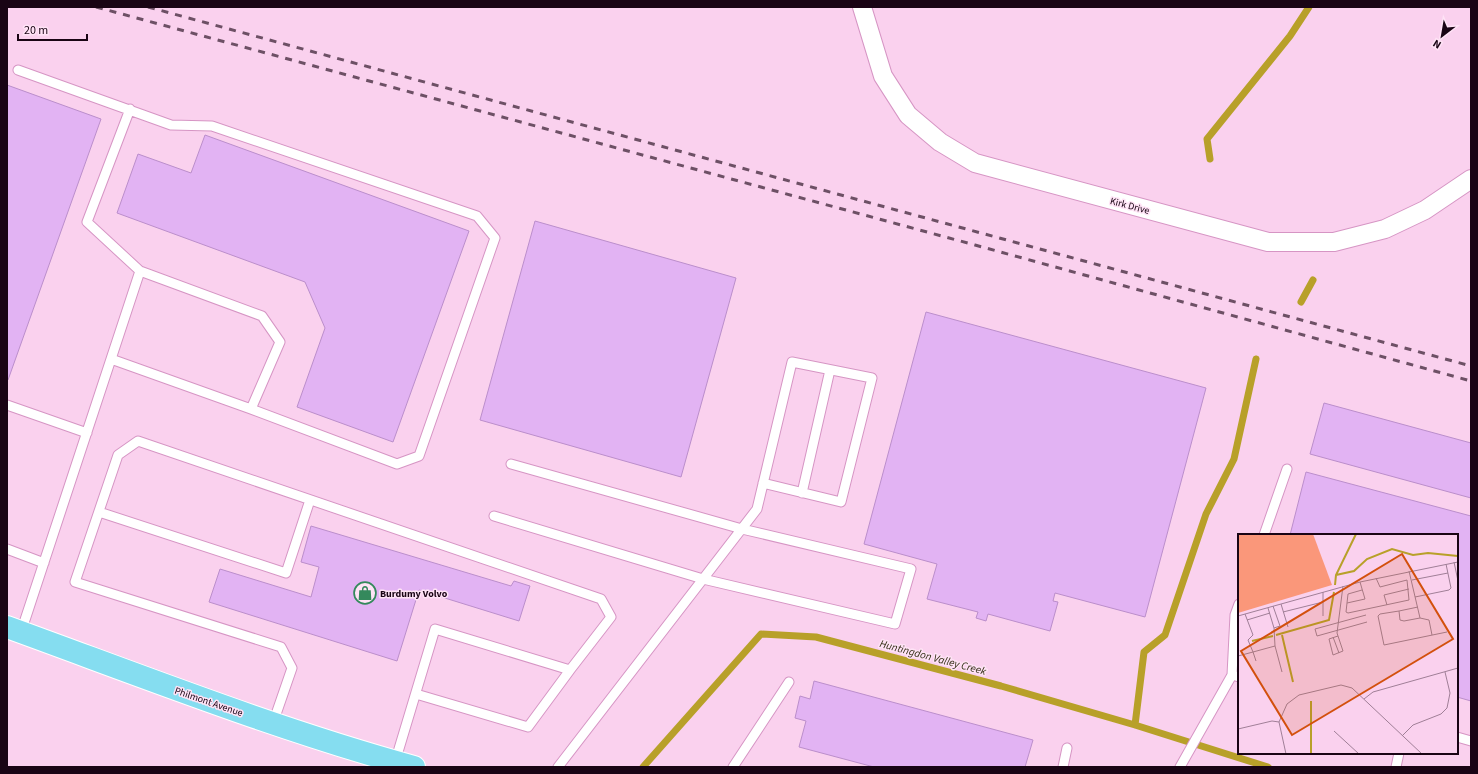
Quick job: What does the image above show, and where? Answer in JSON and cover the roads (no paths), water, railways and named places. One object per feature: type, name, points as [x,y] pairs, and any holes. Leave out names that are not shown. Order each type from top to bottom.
[{"type":"main road","name":"Philmont Avenue","points":[[14,630],[273,723],[405,764]]},
{"type":"street","name":"Kirk Drive","points":[[862,7],[883,76],[908,115],[940,142],[975,163],[1268,242],[1334,242],[1386,229],[1425,210],[1471,179]]},
{"type":"lane","points":[[18,70],[171,125],[212,126],[478,216],[495,238],[419,456],[397,464],[251,409],[111,359]]},
{"type":"lane","points":[[130,110],[87,222],[140,271],[262,316],[280,342],[251,409]]},
{"type":"lane","points":[[14,630],[44,562],[140,271]]},
{"type":"lane","points":[[558,767],[757,509],[763,483],[792,362],[872,378],[841,502],[763,483]]},
{"type":"lane","points":[[802,493],[830,370]]},
{"type":"lane","points":[[7,405],[87,433]]},
{"type":"lane","points":[[273,723],[292,668],[280,647],[75,582],[118,455],[138,441],[601,599],[611,617],[528,727],[416,694]]},
{"type":"lane","points":[[494,516],[702,579],[895,624],[910,569],[742,529],[510,464]]},
{"type":"lane","points":[[1264,534],[1287,469]]},
{"type":"lane","points":[[99,512],[286,573],[310,500]]},
{"type":"lane","points":[[7,549],[44,562]]},
{"type":"lane","points":[[1180,767],[1197,737],[1236,676],[1235,615],[1238,607]]},
{"type":"lane","points":[[405,764],[416,694],[435,629],[570,670]]},
{"type":"lane","points":[[733,767],[789,682]]},
{"type":"lane","points":[[1458,737],[1471,741]]},
{"type":"lane","points":[[1063,767],[1067,748]]},
{"type":"lane","points":[[1396,767],[1399,754]]},
{"type":"waterway","points":[[1210,159],[1207,139],[1290,36],[1309,7]]},
{"type":"waterway","points":[[1301,302],[1313,280]]},
{"type":"waterway","points":[[1135,725],[1144,652],[1165,635],[1206,514],[1234,459],[1256,359]]},
{"type":"waterway","name":"Huntingdon Valley Creek","points":[[643,767],[761,634],[816,637],[1001,686],[1135,725],[1268,767]]},
{"type":"railway","points":[[96,7],[1471,381]]},
{"type":"railway","points":[[148,7],[1471,366]]},
{"type":"place","name":"Burdumy Volvo","points":[[365,593]]}]
